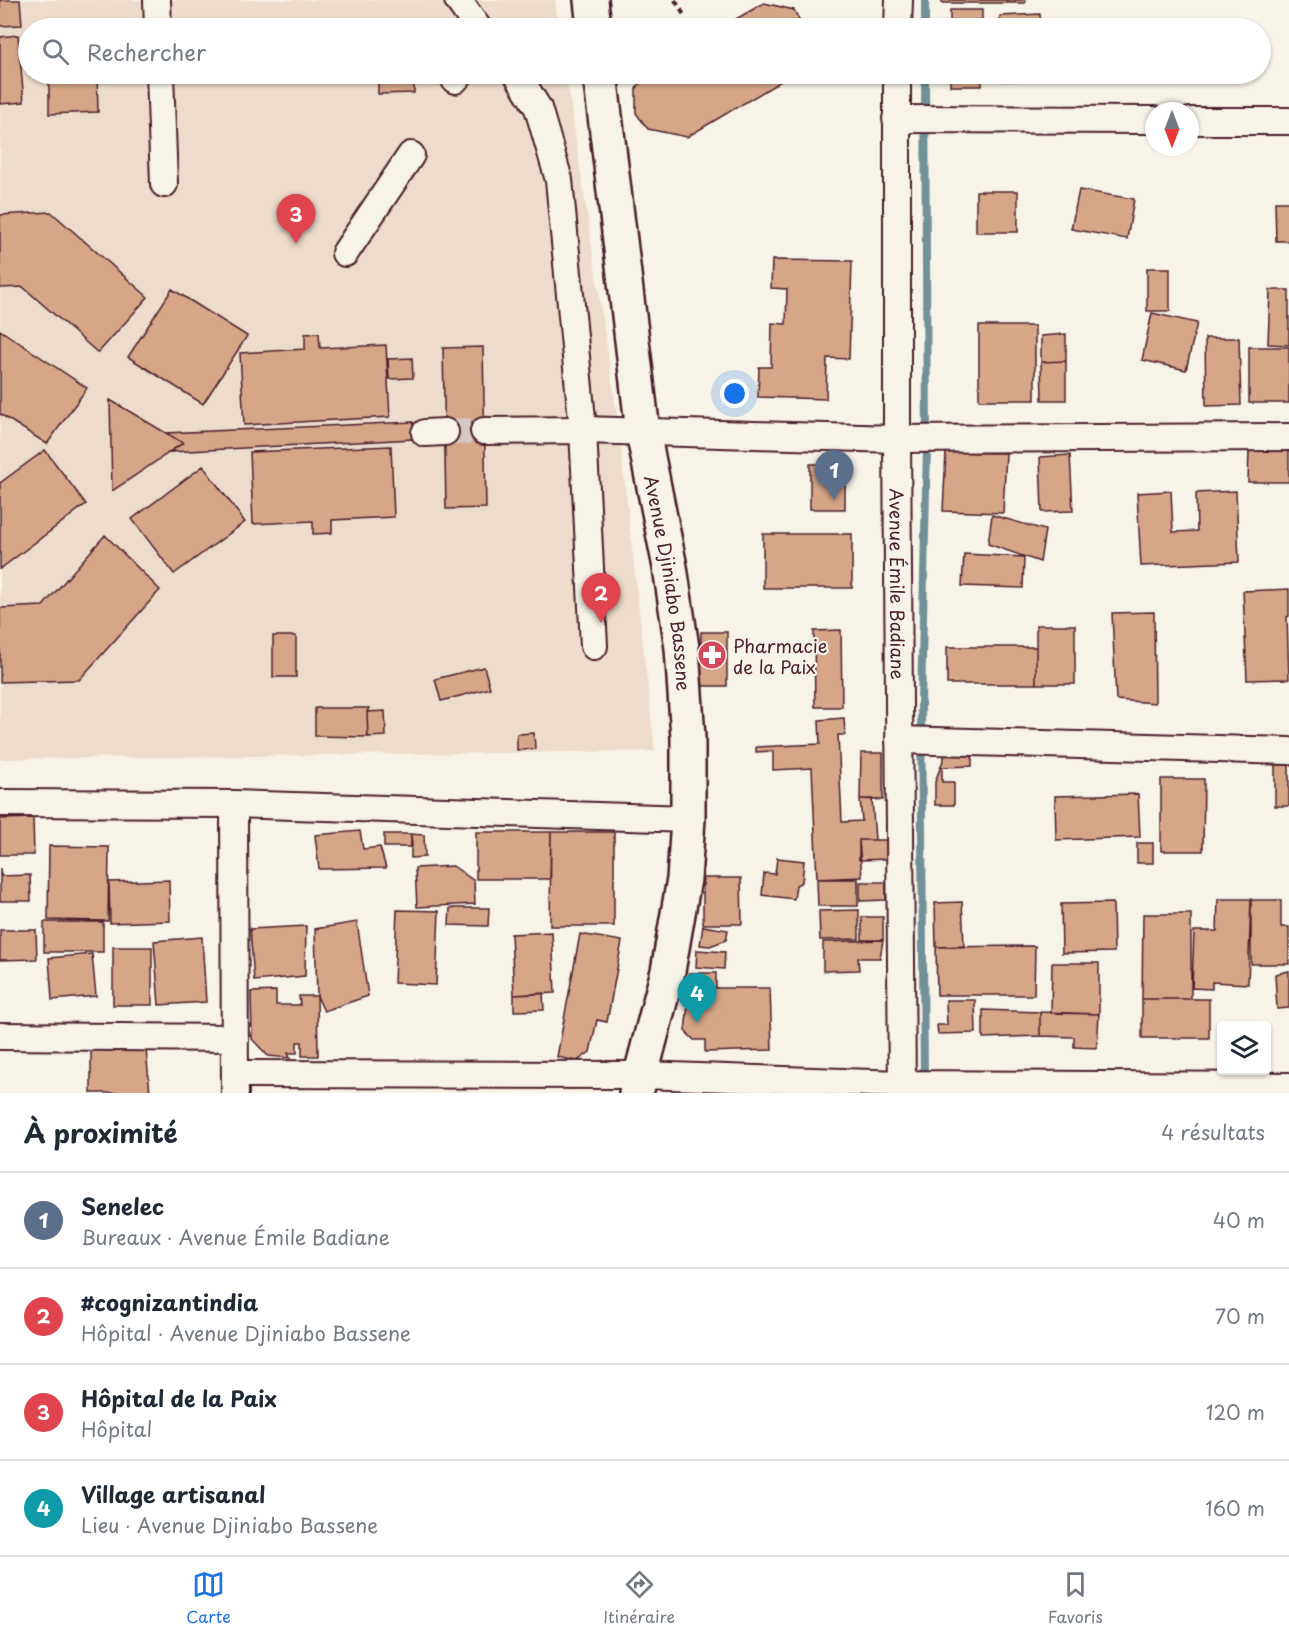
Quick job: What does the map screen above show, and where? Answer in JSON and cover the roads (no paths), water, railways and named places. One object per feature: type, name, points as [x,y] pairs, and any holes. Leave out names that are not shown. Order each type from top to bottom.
[{"type":"main road","points":[[591,0],[593,18]]},
{"type":"main road","name":"Avenue Djiniabo Bassene","points":[[601,84],[643,432],[670,567],[681,648],[688,738],[688,819],[684,879],[668,971],[639,1084]]},
{"type":"street","points":[[157,0],[158,18]]},
{"type":"street","points":[[458,0],[471,18]]},
{"type":"street","points":[[898,18],[899,0]]},
{"type":"street","points":[[160,84],[164,184]]},
{"type":"street","points":[[524,84],[538,108],[559,180],[583,430],[594,646]]},
{"type":"street","name":"Avenue Émile Badiane","points":[[897,84],[902,1089]]},
{"type":"street","points":[[896,119],[1145,120]]},
{"type":"street","points":[[1199,121],[1289,121]]},
{"type":"street","points":[[345,253],[411,155]]},
{"type":"street","points":[[484,431],[583,430],[897,439],[1289,437]]},
{"type":"street","points":[[899,740],[1289,751]]},
{"type":"street","points":[[0,803],[234,804],[688,819]]},
{"type":"street","points":[[234,804],[235,1083],[639,1084],[902,1089],[1289,1086]]},
{"type":"street","points":[[0,1036],[235,1038]]},
{"type":"waterway","points":[[925,0],[925,18]]},
{"type":"waterway","points":[[924,1080],[921,703],[927,447],[925,84]]},
{"type":"tunnel","points":[[445,432],[484,431]]},
{"type":"place","name":"Hôpital de la Paix","points":[[296,244]]},
{"type":"place","name":"Senelec","points":[[834,500]]},
{"type":"place","name":"#cognizantindia","points":[[601,623]]},
{"type":"place","name":"Pharmacie de la Paix","points":[[712,655]]},
{"type":"place","name":"Village artisanal","points":[[697,1023]]}]
